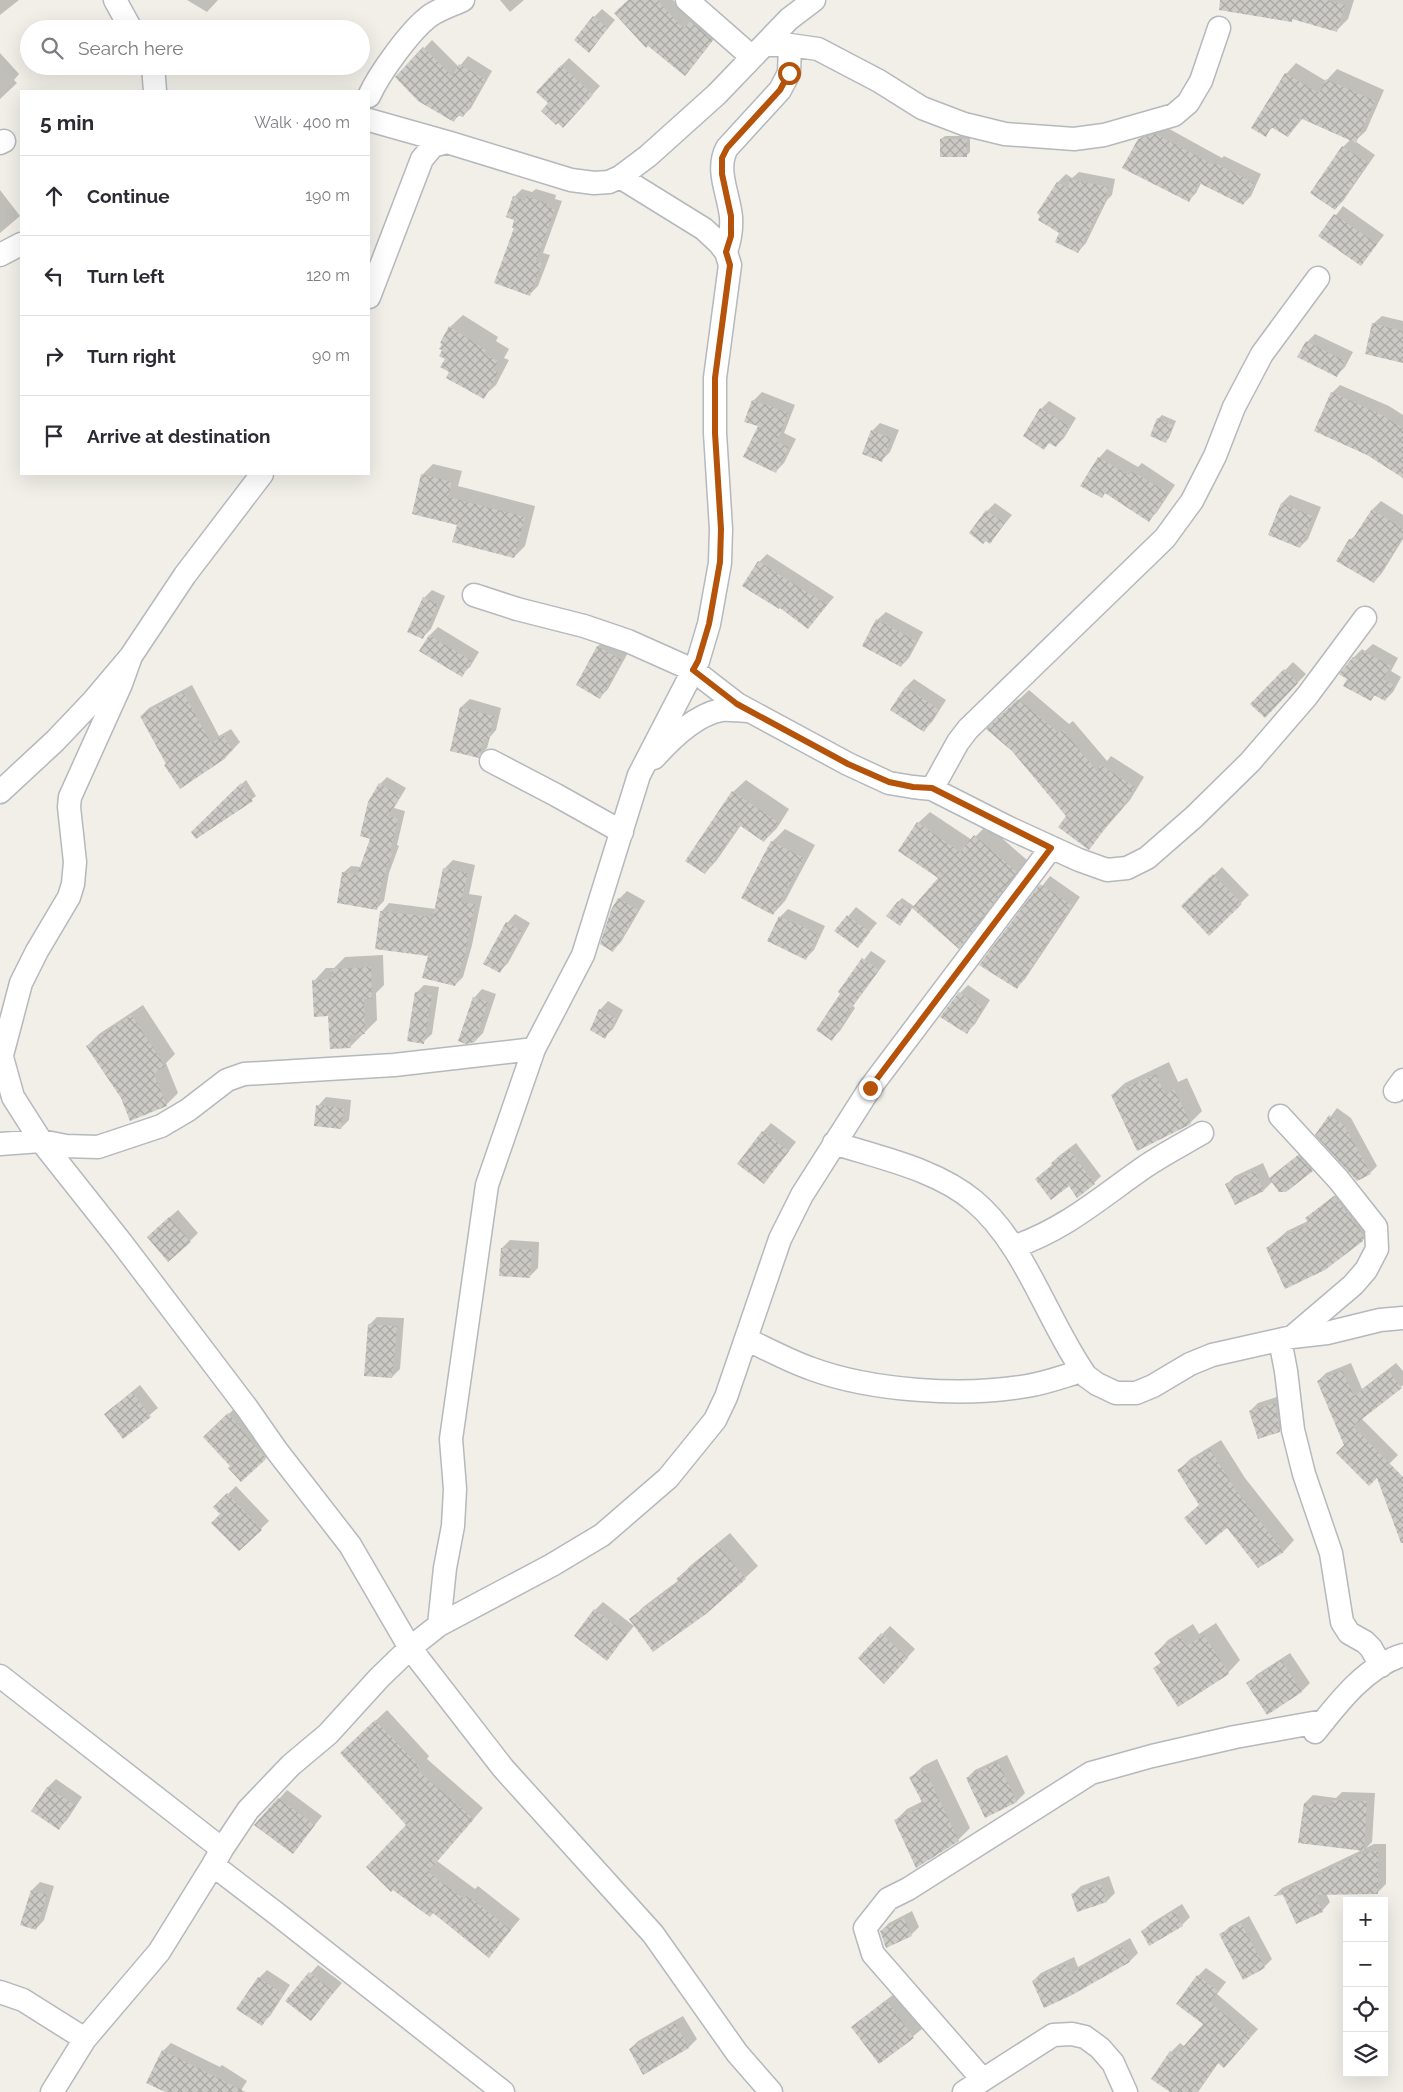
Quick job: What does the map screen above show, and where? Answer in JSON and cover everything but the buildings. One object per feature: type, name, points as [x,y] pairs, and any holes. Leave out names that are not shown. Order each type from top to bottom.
[{"type":"street","points":[[115,0],[126,20]]},
{"type":"street","points":[[370,94],[376,80],[406,41],[424,22],[430,16],[463,0]]},
{"type":"street","points":[[686,0],[758,51],[790,45],[818,49],[879,81],[922,108],[964,124],[1005,134],[1074,139],[1104,135],[1174,115],[1188,103],[1201,81],[1219,28]]},
{"type":"street","points":[[370,120],[571,180],[594,183],[609,182],[620,177],[648,156],[717,94],[789,19],[814,0]]},
{"type":"street","points":[[726,252],[731,236],[731,216],[722,174],[722,158],[727,148],[780,90],[789,73],[790,45]]},
{"type":"street","points":[[154,75],[155,90]]},
{"type":"street","points":[[370,294],[422,159],[433,146],[448,142]]},
{"type":"street","points":[[439,1625],[445,1568],[453,1526],[455,1489],[451,1439],[487,1185],[534,1049],[583,955],[639,776],[698,661],[709,624],[720,562],[721,529],[715,433],[715,378],[730,265],[726,252],[704,228],[620,177]]},
{"type":"street","points":[[0,254],[20,244]]},
{"type":"street","points":[[932,788],[958,742],[968,729],[1165,538],[1192,500],[1214,456],[1234,407],[1262,354],[1318,278]]},
{"type":"street","points":[[0,792],[55,742],[131,656],[185,575],[261,475]]},
{"type":"street","points":[[474,595],[517,609],[597,630],[693,670],[737,704],[848,764],[889,782],[913,787],[932,788],[1051,848],[1107,870],[1127,868],[1147,858],[1194,817],[1250,762],[1307,696],[1365,618]]},
{"type":"street","points":[[131,656],[121,684],[70,797],[69,807],[75,862],[69,897],[37,951],[21,983],[1,1053],[13,1097],[41,1140],[121,1242],[247,1408],[277,1451],[350,1545],[410,1648],[503,1768],[652,1934],[737,2053],[771,2092]]},
{"type":"street","points":[[639,776],[664,747],[686,728],[703,717],[721,710],[751,711]]},
{"type":"street","points":[[490,761],[622,832]]},
{"type":"street","points":[[52,2092],[85,2039],[159,1952],[248,1810],[291,1765],[328,1734],[410,1648],[439,1625],[602,1535],[668,1478],[715,1420],[726,1396],[780,1240],[802,1195],[870,1088],[1051,848]]},
{"type":"street","points":[[0,1144],[41,1140],[66,1146],[98,1147],[161,1126],[188,1110],[228,1080],[244,1074],[394,1065],[534,1049]]},
{"type":"street","points":[[1280,1116],[1338,1179],[1376,1227],[1377,1249],[1366,1270],[1354,1285],[1286,1339]]},
{"type":"street","points":[[1013,1247],[1038,1238],[1057,1228],[1094,1205],[1147,1165],[1202,1132]]},
{"type":"street","points":[[834,1142],[920,1171],[972,1200],[995,1221],[1013,1247],[1082,1371],[1097,1384],[1116,1393],[1136,1393],[1154,1386],[1190,1364],[1212,1355],[1286,1339],[1326,1333],[1380,1320],[1403,1318]]},
{"type":"street","points":[[746,1339],[812,1369],[845,1379],[938,1392],[979,1392],[1028,1386],[1082,1371]]},
{"type":"street","points":[[1286,1339],[1286,1371],[1293,1430],[1304,1474],[1331,1553],[1342,1622],[1349,1632],[1371,1648],[1381,1666]]},
{"type":"street","points":[[983,2080],[873,1954],[865,1928],[888,1899],[908,1890],[1091,1773],[1152,1756],[1235,1737],[1318,1728],[1343,1698],[1381,1666],[1394,1657],[1403,1655]]},
{"type":"street","points":[[0,1676],[217,1857],[285,1920],[503,2092]]},
{"type":"street","points":[[0,1992],[23,2000],[85,2039]]},
{"type":"street","points":[[964,2092],[1053,2035],[1072,2034],[1085,2038],[1100,2048],[1113,2063],[1126,2092]]},
{"type":"route","points":[[789,73],[780,90],[727,148],[722,158],[722,174],[731,216],[731,236],[726,252],[730,265],[720,326],[715,378],[715,433],[721,529],[720,562],[709,624],[698,661],[693,670],[737,704],[848,764],[889,782],[913,787],[932,788],[1051,848],[870,1088]]}]
